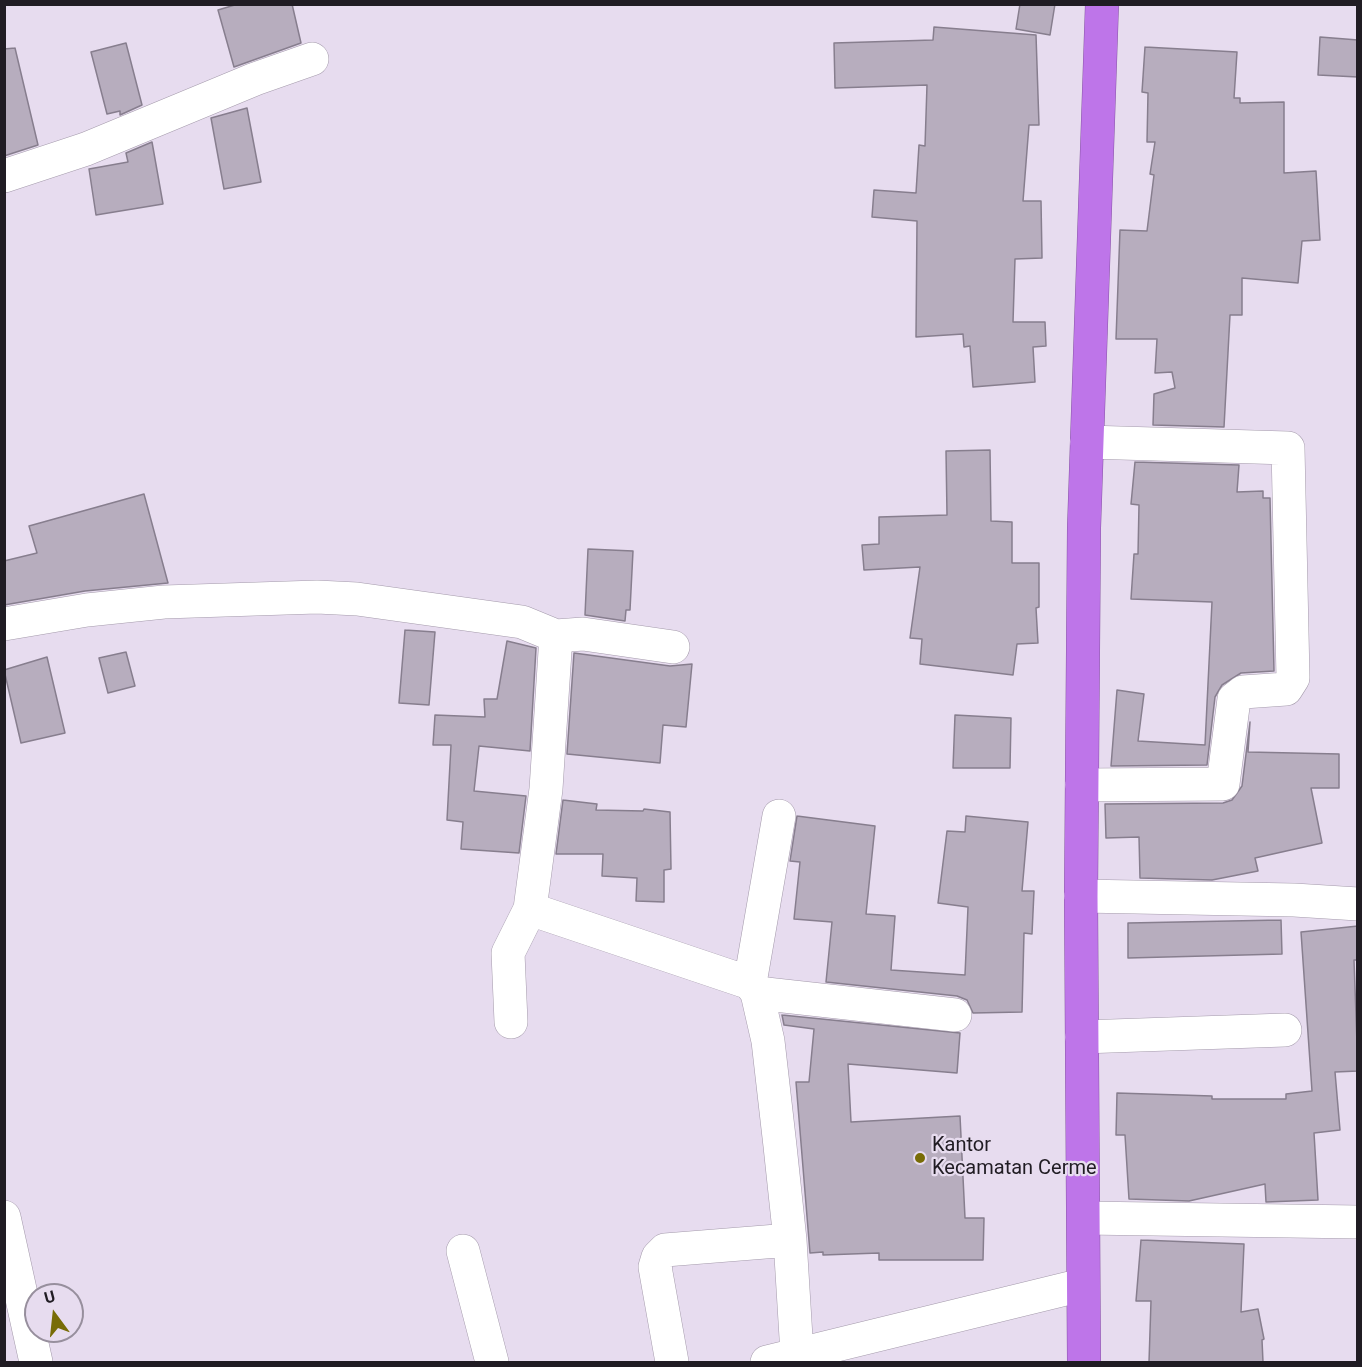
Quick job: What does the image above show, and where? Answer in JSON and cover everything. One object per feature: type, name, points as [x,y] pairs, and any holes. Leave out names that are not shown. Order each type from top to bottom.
[{"type":"highway","points":[[1084,1362],[1082,785],[1087,442],[1102,4]]},
{"type":"street","points":[[4,176],[86,149],[255,79],[312,59]]},
{"type":"street","points":[[1082,785],[1223,784],[1234,699],[1243,692],[1286,689],[1293,678],[1288,448],[1087,442]]},
{"type":"street","points":[[4,624],[87,610],[164,602],[317,597],[357,599],[522,622],[556,636],[583,634],[674,647]]},
{"type":"street","points":[[511,1022],[508,953],[530,909],[546,789],[556,636]]},
{"type":"street","points":[[779,816],[754,988],[768,1041],[790,1240],[782,1358],[1082,1285]]},
{"type":"street","points":[[1081,896],[1294,900],[1358,904]]},
{"type":"street","points":[[530,909],[754,988],[955,1015]]},
{"type":"street","points":[[1082,1037],[1285,1030]]},
{"type":"street","points":[[1084,1218],[1358,1222]]},
{"type":"street","points":[[6,1231],[36,1362]]},
{"type":"street","points":[[672,1362],[655,1267],[658,1257],[665,1250],[790,1240]]},
{"type":"street","points":[[463,1251],[492,1362]]},
{"type":"building","points":[[238,4],[292,4],[301,43],[234,67],[218,10]]},
{"type":"building","points":[[1020,4],[1055,4],[1050,35],[1016,29]]},
{"type":"building","points":[[934,27],[1036,35],[1039,125],[1029,125],[1023,201],[1041,201],[1042,258],[1015,259],[1013,322],[1045,322],[1046,346],[1033,347],[1035,382],[973,387],[970,346],[964,347],[963,334],[916,337],[917,221],[872,217],[874,190],[916,193],[919,145],[925,146],[927,85],[835,88],[834,43],[933,40]]},
{"type":"building","points":[[1320,37],[1358,40],[1358,77],[1318,75]]},
{"type":"building","points":[[126,43],[142,105],[120,115],[120,111],[107,114],[91,52]]},
{"type":"building","points":[[1145,47],[1237,52],[1234,98],[1240,98],[1240,103],[1284,102],[1284,173],[1316,171],[1320,240],[1302,241],[1298,283],[1242,278],[1242,315],[1230,315],[1224,427],[1153,425],[1154,394],[1175,388],[1172,372],[1155,373],[1157,339],[1116,339],[1120,230],[1147,231],[1154,175],[1150,174],[1155,142],[1147,142],[1148,93],[1142,92]]},
{"type":"building","points":[[15,48],[38,145],[4,156],[4,49]]},
{"type":"building","points":[[247,108],[261,182],[224,189],[211,118]]},
{"type":"building","points":[[152,142],[163,204],[96,215],[89,169],[128,162],[126,153]]},
{"type":"building","points":[[990,450],[991,521],[1012,522],[1012,563],[1039,563],[1039,607],[1036,608],[1038,643],[1017,644],[1013,675],[920,664],[922,639],[910,638],[920,567],[864,570],[862,545],[879,544],[879,517],[947,515],[946,451]]},
{"type":"building","points":[[1135,462],[1239,465],[1237,492],[1263,491],[1263,498],[1270,498],[1274,671],[1241,673],[1222,685],[1215,697],[1207,765],[1111,766],[1117,690],[1144,694],[1138,741],[1205,745],[1212,602],[1131,599],[1134,554],[1138,554],[1139,505],[1131,504]]},
{"type":"building","points":[[144,494],[168,583],[85,591],[4,605],[4,561],[37,553],[29,526]]},
{"type":"building","points":[[588,549],[633,551],[630,610],[626,610],[625,621],[585,615]]},
{"type":"building","points":[[405,630],[435,632],[429,705],[399,703]]},
{"type":"building","points":[[507,641],[536,648],[530,751],[479,746],[474,791],[526,796],[519,853],[461,849],[463,822],[447,820],[451,745],[433,745],[435,715],[485,717],[484,699],[497,699]]},
{"type":"building","points":[[126,652],[135,686],[108,693],[99,658]]},
{"type":"building","points":[[574,653],[670,666],[692,664],[686,727],[663,725],[660,763],[567,754]]},
{"type":"building","points":[[47,657],[65,733],[21,743],[4,670]]},
{"type":"building","points":[[955,715],[1011,718],[1010,768],[953,768]]},
{"type":"building","points":[[1250,722],[1248,752],[1339,754],[1339,788],[1311,788],[1322,843],[1255,858],[1258,871],[1212,880],[1140,878],[1139,837],[1106,838],[1105,804],[1223,803],[1232,800],[1242,786]]},
{"type":"building","points":[[563,800],[597,804],[596,810],[643,811],[644,809],[670,812],[671,869],[664,870],[664,902],[636,901],[637,878],[602,876],[603,854],[556,854]]},
{"type":"building","points":[[797,816],[875,826],[866,914],[895,916],[891,970],[965,975],[968,907],[938,903],[947,831],[965,832],[966,816],[1028,822],[1022,891],[1034,891],[1032,934],[1024,933],[1022,1012],[973,1013],[967,1000],[957,996],[826,982],[832,922],[794,919],[800,862],[790,861]]},
{"type":"building","points":[[1281,920],[1282,954],[1128,958],[1128,923]]},
{"type":"building","points":[[1358,926],[1358,960],[1354,960],[1358,1071],[1335,1072],[1340,1130],[1314,1133],[1318,1200],[1266,1202],[1265,1184],[1189,1201],[1129,1199],[1125,1135],[1116,1135],[1117,1093],[1212,1096],[1212,1099],[1286,1099],[1286,1094],[1312,1091],[1301,932]]},
{"type":"building","points":[[782,1015],[960,1033],[957,1073],[848,1064],[851,1122],[960,1116],[965,1218],[984,1218],[983,1260],[879,1260],[879,1253],[823,1255],[823,1252],[810,1253],[796,1082],[809,1082],[814,1029],[784,1025]]},
{"type":"building","points":[[1141,1240],[1244,1244],[1241,1312],[1258,1309],[1264,1339],[1262,1340],[1263,1362],[1149,1362],[1151,1301],[1136,1301]]},
{"type":"place","name":"Kantor Kecamatan Cerme","points":[[920,1158]]}]
